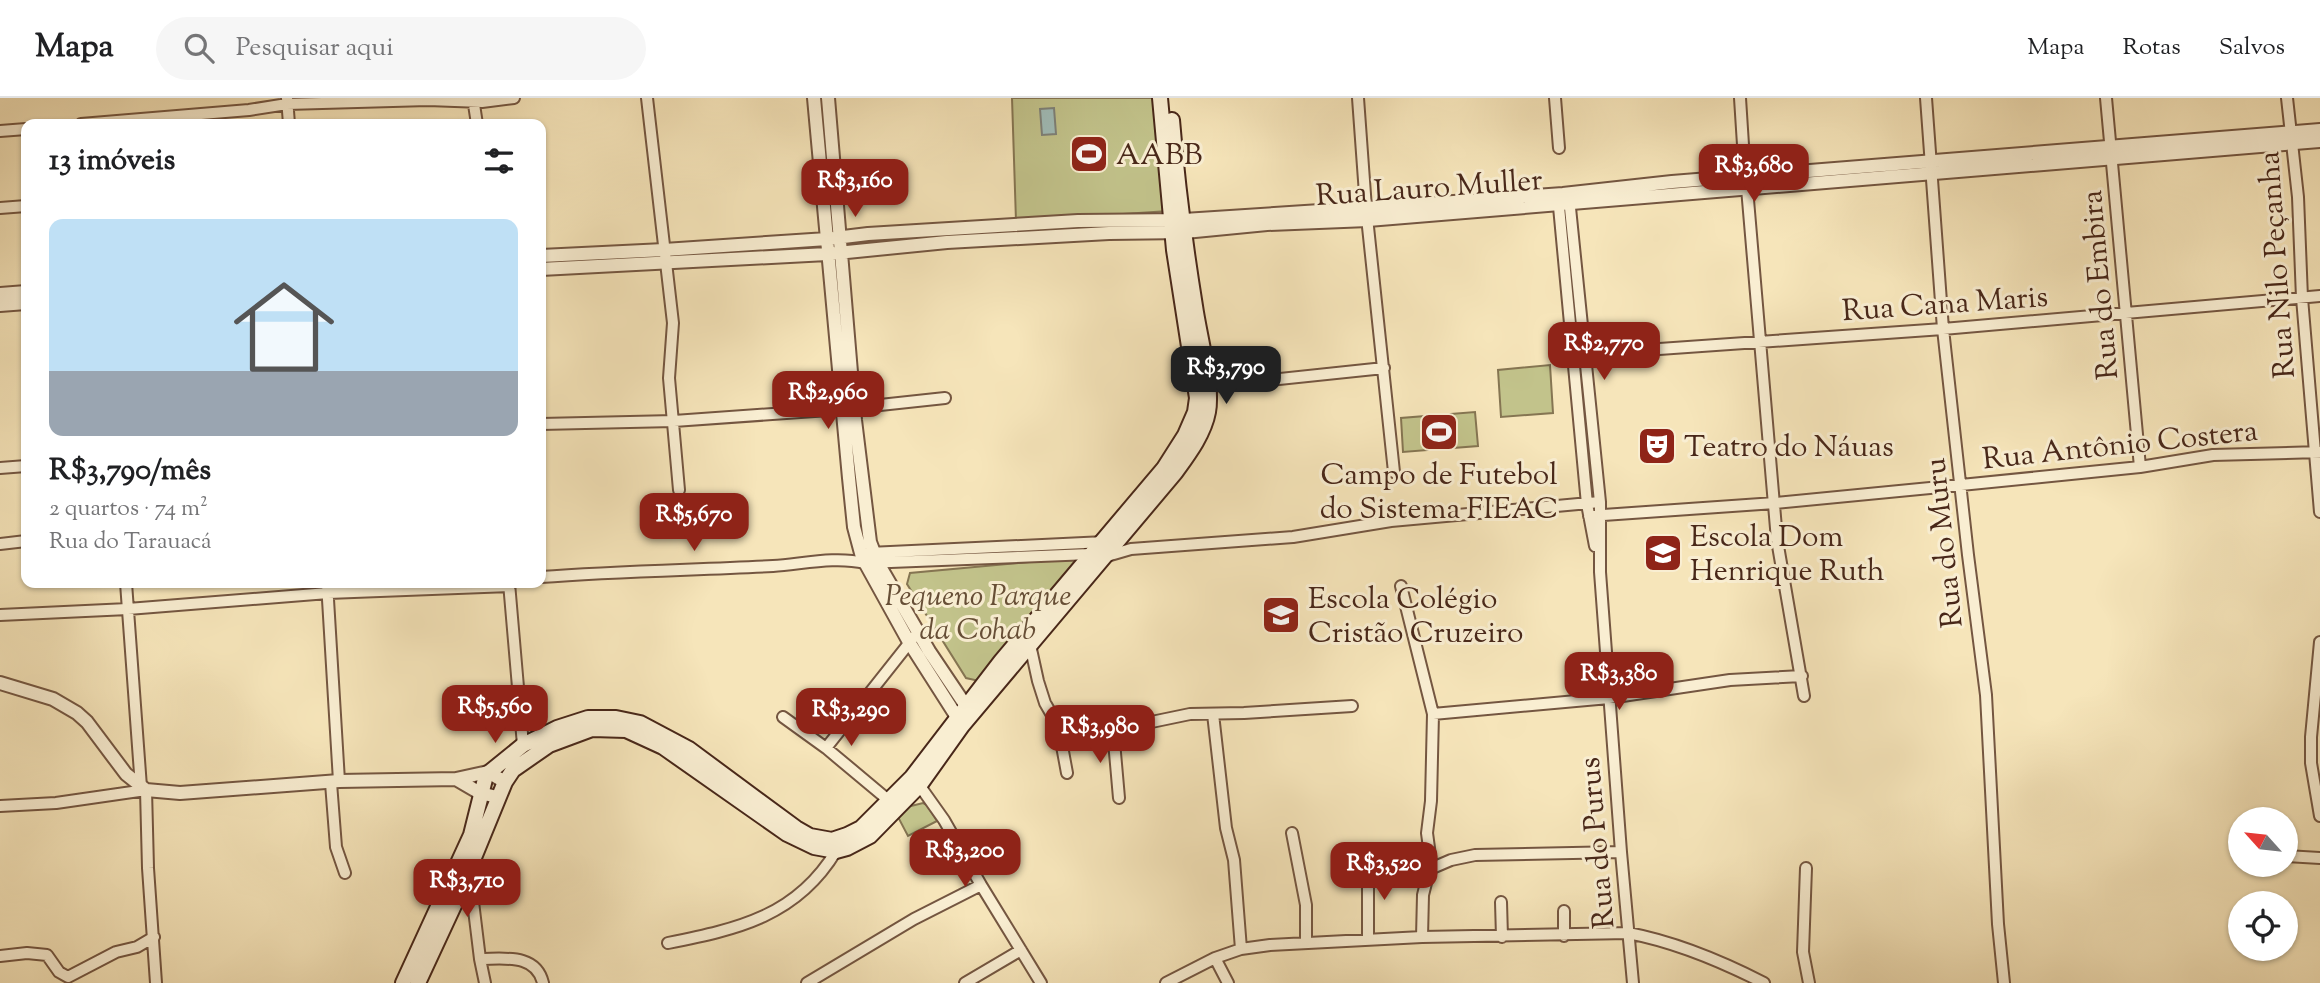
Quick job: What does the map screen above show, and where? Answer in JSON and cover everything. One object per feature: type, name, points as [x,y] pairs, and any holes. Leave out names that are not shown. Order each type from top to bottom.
[{"type":"main road","points":[[964,716],[1031,646],[1107,556],[1124,546],[1193,445],[1208,413],[1186,285],[1160,98]]},
{"type":"main road","points":[[1170,98],[1178,226]]},
{"type":"main road","points":[[475,838],[480,793],[488,772],[523,746],[557,728],[588,718],[616,718],[640,723],[689,749],[703,768],[787,834],[814,847],[836,851],[870,836],[894,804],[916,781],[1027,631],[1164,468],[1185,435],[1202,387]]},
{"type":"main road","points":[[418,983],[475,838],[513,769],[540,750],[592,729],[634,732],[703,768],[796,828],[821,839],[847,835],[894,804]]},
{"type":"main road","points":[[403,983],[465,863]]},
{"type":"street","points":[[141,119],[249,110],[287,101],[473,99],[482,102],[514,98]]},
{"type":"street","points":[[647,98],[673,323],[669,378],[679,490]]},
{"type":"street","points":[[814,98],[827,254],[849,408]]},
{"type":"street","points":[[828,98],[841,237],[854,527],[865,558],[964,716]]},
{"type":"street","points":[[1358,98],[1367,214],[1395,472]]},
{"type":"street","points":[[1555,98],[1559,148]]},
{"type":"street","points":[[1740,98],[1781,565],[1804,696]]},
{"type":"street","name":"Rua do Muru","points":[[1926,98],[1943,329],[1986,695],[1998,925],[2004,983]]},
{"type":"street","name":"Rua do Embira","points":[[2106,98],[2140,467]]},
{"type":"street","name":"Rua Nilo Peçanha","points":[[2287,98],[2298,207],[2302,298],[2318,452],[2320,512]]},
{"type":"street","points":[[473,99],[476,119]]},
{"type":"street","points":[[287,101],[289,119]]},
{"type":"street","points":[[0,131],[21,129]]},
{"type":"street","name":"Rua Lauro Muller","points":[[2291,138],[2320,130]]},
{"type":"street","name":"Rua Lauro Muller","points":[[546,268],[868,234],[1078,221],[1178,226],[1267,225],[1367,214],[2111,152],[2291,138],[2320,141]]},
{"type":"street","name":"Rua do Purus","points":[[1564,198],[1586,354],[1600,502],[1595,516],[1633,983]]},
{"type":"street","name":"Rua do Purus","points":[[1564,198],[1587,504],[1595,516]]},
{"type":"street","points":[[0,208],[21,206]]},
{"type":"street","name":"Rua Lauro Muller","points":[[546,256],[827,254],[947,242],[1110,233],[1178,226]]},
{"type":"street","points":[[0,294],[21,292]]},
{"type":"street","name":"Rua Cana Maris","points":[[1574,355],[1943,329],[2320,296]]},
{"type":"street","points":[[0,304],[21,303]]},
{"type":"street","points":[[1202,387],[1384,368]]},
{"type":"street","points":[[546,424],[674,421],[945,398]]},
{"type":"street","name":"Rua Antônio Costera","points":[[1595,516],[1775,503],[1961,485],[2140,467],[2213,455],[2318,452]]},
{"type":"street","points":[[0,468],[21,466]]},
{"type":"street","points":[[546,577],[775,566],[951,549],[1102,542],[1124,546],[1293,537],[1391,521],[1600,502]]},
{"type":"street","points":[[0,544],[21,542]]},
{"type":"street","points":[[1047,544],[1048,556]]},
{"type":"street","points":[[951,549],[952,561]]},
{"type":"street","points":[[865,558],[952,561],[1090,554],[1107,556]]},
{"type":"street","points":[[1401,586],[1433,714],[1431,801],[1427,833],[1430,869],[1423,895],[1422,937]]},
{"type":"street","points":[[127,588],[156,983]]},
{"type":"street","points":[[0,615],[128,609],[327,588],[336,847],[345,873]]},
{"type":"street","points":[[509,588],[523,746]]},
{"type":"street","points":[[1027,631],[1045,703],[1056,722],[1072,728],[1113,730],[1148,724],[1171,716],[1352,706]]},
{"type":"street","points":[[826,748],[914,637]]},
{"type":"street","points":[[2320,642],[2311,763],[2320,816]]},
{"type":"street","points":[[1433,714],[1609,698],[1730,680],[1801,676]]},
{"type":"street","points":[[0,683],[53,699],[78,713],[88,722],[127,774],[143,789]]},
{"type":"street","points":[[1213,714],[1226,828],[1234,860],[1241,949]]},
{"type":"street","points":[[783,717],[826,748],[894,804]]},
{"type":"street","points":[[1061,724],[1067,773]]},
{"type":"street","points":[[1113,730],[1119,798]]},
{"type":"street","points":[[0,806],[56,803],[143,789],[180,793],[335,782],[456,779],[488,772],[505,782]]},
{"type":"street","points":[[456,779],[480,793],[497,797]]},
{"type":"street","points":[[916,781],[944,820],[1021,950],[1035,980]]},
{"type":"street","points":[[1292,834],[1306,905],[1306,943]]},
{"type":"street","points":[[668,943],[743,924],[783,906],[804,892],[824,871],[836,851]]},
{"type":"street","points":[[1430,869],[1451,860],[1475,855],[1621,852]]},
{"type":"street","points":[[2298,857],[2320,858]]},
{"type":"street","points":[[465,863],[485,983]]},
{"type":"street","points":[[1368,865],[1368,940]]},
{"type":"street","points":[[1806,868],[1804,951],[1809,983]]},
{"type":"street","points":[[807,983],[914,919],[981,885]]},
{"type":"street","points":[[1501,902],[1502,937]]},
{"type":"street","points":[[1564,911],[1564,936]]},
{"type":"street","points":[[1166,983],[1215,958],[1241,949],[1422,937],[1628,933],[1705,955],[1764,983]]},
{"type":"street","points":[[0,956],[27,953],[47,955],[59,972],[68,977],[116,952],[138,947],[154,937]]},
{"type":"street","points":[[965,983],[1021,950]]},
{"type":"street","points":[[1215,958],[1228,983]]},
{"type":"street","points":[[480,959],[523,959],[533,964],[542,976],[543,983]]},
{"type":"green space","name":"AABB","points":[[1012,98],[1160,98],[1169,211],[1016,221]]},
{"type":"green space","points":[[1550,365],[1553,413],[1501,417],[1498,370]]},
{"type":"green space","name":"Campo de Futebol do Sistema FIEAC","points":[[1475,412],[1478,446],[1403,452],[1401,418]]},
{"type":"green space","name":"Pequeno Parque da Cohab","points":[[1071,558],[1079,563],[979,681],[966,678],[907,584],[910,573]]},
{"type":"green space","points":[[923,803],[937,821],[908,836],[898,817],[907,807]]},
{"type":"water","points":[[1054,108],[1056,134],[1042,135],[1040,109]]},
{"type":"place","name":"AABB","points":[[1089,154]]},
{"type":"place","name":"Campo de Futebol do Sistema FIEAC","points":[[1439,432]]},
{"type":"place","name":"Teatro do Náuas","points":[[1657,446]]},
{"type":"place","name":"Escola Dom Henrique Ruth","points":[[1663,553]]},
{"type":"place","name":"Escola Colégio Cristão Cruzeiro","points":[[1281,615]]}]
